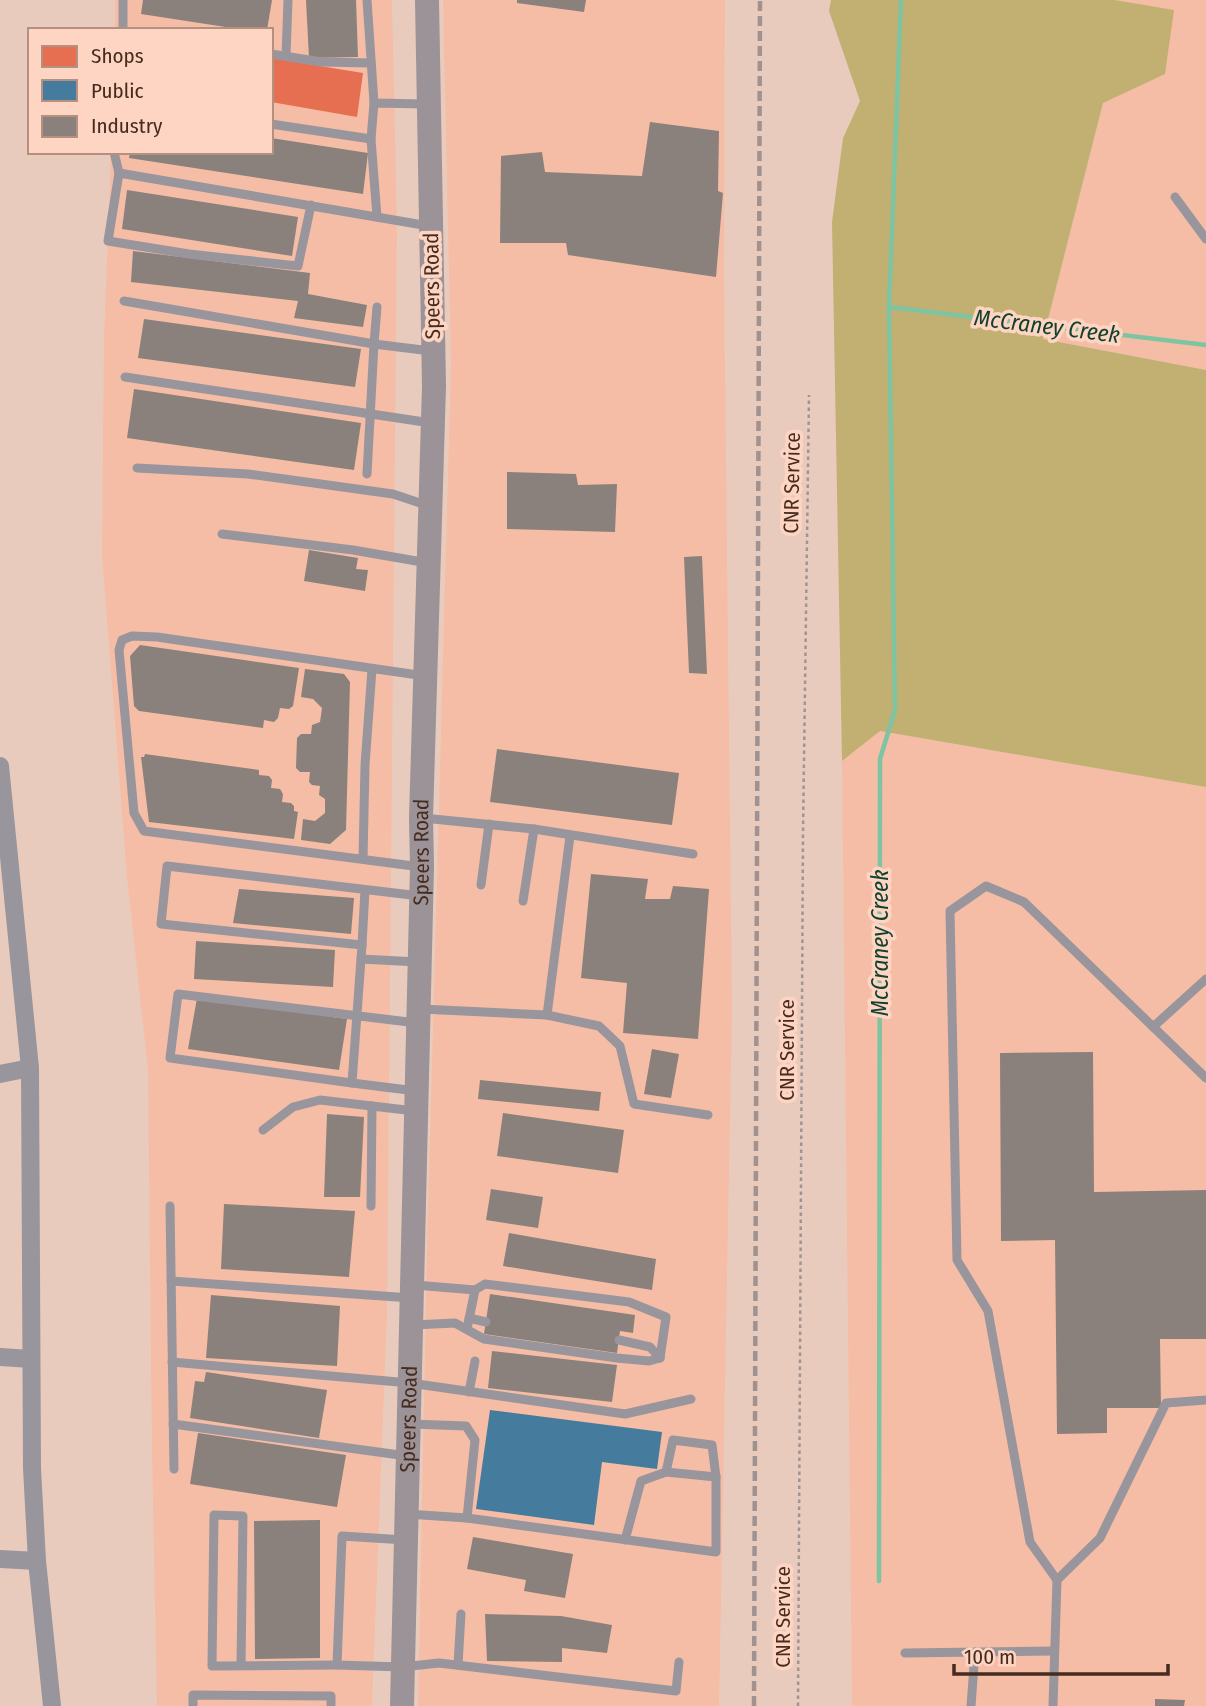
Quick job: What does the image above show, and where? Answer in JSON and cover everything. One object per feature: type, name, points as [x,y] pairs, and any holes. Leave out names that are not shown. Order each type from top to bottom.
[{"type":"main road","name":"Speers Road","points":[[402,1706],[422,897],[421,818],[433,423],[427,0]]},
{"type":"street","points":[[0,766],[4,857],[30,1068],[32,1468],[37,1561],[52,1706]]},
{"type":"street","points":[[0,1074],[30,1068]]},
{"type":"street","points":[[0,1357],[31,1359]]},
{"type":"street","points":[[0,1559],[37,1561]]},
{"type":"lane","points":[[123,0],[124,28]]},
{"type":"lane","points":[[286,56],[288,0]]},
{"type":"lane","points":[[367,0],[374,103],[371,139],[377,217]]},
{"type":"lane","points":[[273,54],[322,62],[371,63]]},
{"type":"lane","points":[[374,103],[429,104]]},
{"type":"lane","points":[[273,124],[371,139]]},
{"type":"lane","points":[[114,154],[119,173],[108,241],[298,266],[311,205]]},
{"type":"lane","points":[[119,173],[431,226]]},
{"type":"lane","points":[[1175,197],[1206,239]]},
{"type":"lane","points":[[124,301],[374,344],[432,351]]},
{"type":"lane","points":[[367,474],[377,307]]},
{"type":"lane","points":[[125,377],[433,423]]},
{"type":"lane","points":[[137,468],[248,474],[393,494],[431,506]]},
{"type":"lane","points":[[222,534],[353,550],[429,563]]},
{"type":"lane","points":[[422,867],[144,831],[134,813],[119,650],[122,640],[132,636],[158,637],[427,677]]},
{"type":"lane","points":[[363,859],[365,765],[372,669]]},
{"type":"lane","points":[[421,818],[534,829],[693,854]]},
{"type":"lane","points":[[481,885],[489,824]]},
{"type":"lane","points":[[523,901],[534,829]]},
{"type":"lane","points":[[547,1014],[570,836]]},
{"type":"lane","points":[[362,945],[161,924],[167,866],[422,897]]},
{"type":"lane","points":[[1053,1706],[1057,1580],[1030,1542],[988,1311],[957,1260],[950,911],[986,886],[1024,902],[1206,1078]]},
{"type":"lane","points":[[352,1083],[365,890]]},
{"type":"lane","points":[[361,959],[420,962]]},
{"type":"lane","points":[[1153,1027],[1206,979]]},
{"type":"lane","points":[[417,1101],[352,1083],[170,1058],[178,994],[357,1016],[547,1014],[599,1026],[620,1046],[634,1104],[708,1115]]},
{"type":"lane","points":[[262,1130],[293,1107],[320,1100],[372,1106],[417,1101]]},
{"type":"lane","points":[[371,1206],[372,1106]]},
{"type":"lane","points":[[170,1206],[174,1469]]},
{"type":"lane","points":[[171,1280],[413,1292],[475,1290],[485,1283],[629,1301],[666,1317],[660,1358]]},
{"type":"lane","points":[[467,1329],[475,1290]]},
{"type":"lane","points":[[469,1318],[486,1322]]},
{"type":"lane","points":[[412,1325],[455,1323],[484,1339],[617,1358],[649,1361],[660,1358]]},
{"type":"lane","points":[[619,1340],[650,1347],[660,1358]]},
{"type":"lane","points":[[469,1392],[475,1361]]},
{"type":"lane","points":[[172,1362],[410,1383],[625,1414],[691,1399]]},
{"type":"lane","points":[[1057,1580],[1100,1538],[1166,1403],[1206,1400]]},
{"type":"lane","points":[[173,1424],[409,1456]]},
{"type":"lane","points":[[409,1424],[466,1426],[475,1440],[467,1518]]},
{"type":"lane","points":[[407,1514],[467,1518],[716,1552],[716,1477],[712,1445],[673,1440],[666,1472]]},
{"type":"lane","points":[[625,1540],[641,1481],[666,1472],[716,1477]]},
{"type":"lane","points":[[241,1666],[243,1516],[214,1515],[212,1666],[402,1667],[439,1663],[676,1691],[679,1662]]},
{"type":"lane","points":[[337,1665],[342,1536],[407,1541]]},
{"type":"lane","points":[[458,1665],[461,1614]]},
{"type":"lane","points":[[905,1653],[1053,1651]]},
{"type":"lane","points":[[971,1706],[975,1652]]},
{"type":"lane","points":[[193,1706],[193,1695],[331,1696],[331,1706]]},
{"type":"path","name":"CNR Service","points":[[798,1706],[803,833],[809,395]]},
{"type":"shaded area","points":[[115,0],[392,0],[397,229],[387,1312],[372,1706],[157,1706],[148,1070],[127,877],[102,555],[104,337],[111,154],[273,154],[273,28],[115,28]]},
{"type":"shaded area","points":[[443,0],[725,0],[724,275],[732,1010],[719,1706],[418,1706],[427,1249],[451,364]]},
{"type":"shaded area","points":[[831,0],[1115,0],[1174,10],[1165,74],[1103,103],[1043,339],[1206,370],[1206,787],[880,731],[842,761],[832,222],[843,138],[860,101],[829,11]]},
{"type":"shaded area","points":[[1115,0],[1206,0],[1206,370],[1043,339],[1103,103],[1174,10]]},
{"type":"shaded area","points":[[880,731],[1206,787],[1206,1706],[852,1706],[842,761]]},
{"type":"building: Shops","points":[[273,58],[363,73],[357,117],[273,102]]},
{"type":"building: Public","points":[[490,1410],[662,1432],[657,1469],[602,1462],[594,1525],[476,1509]]},
{"type":"building: Industry","points":[[143,0],[272,0],[267,28],[232,28],[141,14]]},
{"type":"building: Industry","points":[[306,0],[356,0],[358,57],[309,58]]},
{"type":"building: Industry","points":[[517,0],[586,0],[584,12],[517,3]]},
{"type":"building: Industry","points":[[650,122],[719,131],[718,191],[723,193],[716,277],[568,255],[566,243],[500,243],[501,156],[542,152],[545,172],[642,176]]},
{"type":"building: Industry","points":[[273,138],[368,153],[363,194],[129,158],[130,154],[273,154]]},
{"type":"building: Industry","points":[[127,190],[298,217],[292,256],[122,229]]},
{"type":"building: Industry","points":[[133,251],[310,273],[308,294],[367,305],[363,327],[294,318],[298,301],[131,282]]},
{"type":"building: Industry","points":[[144,319],[361,349],[355,387],[138,358]]},
{"type":"building: Industry","points":[[134,389],[361,423],[354,470],[127,438]]},
{"type":"building: Industry","points":[[507,472],[576,474],[578,485],[617,484],[615,532],[507,529]]},
{"type":"building: Industry","points":[[309,550],[358,558],[356,569],[368,570],[365,591],[304,581]]},
{"type":"building: Industry","points":[[702,556],[707,674],[689,673],[684,557]]},
{"type":"building: Industry","points":[[140,645],[299,668],[293,706],[289,709],[280,708],[278,718],[274,722],[264,720],[263,728],[139,711],[134,706],[130,656]]},
{"type":"building: Industry","points":[[305,669],[344,674],[350,682],[346,830],[330,844],[301,840],[303,819],[315,821],[325,813],[325,799],[319,795],[320,786],[309,782],[310,772],[300,772],[296,768],[297,738],[301,734],[311,734],[312,725],[320,722],[322,708],[313,699],[301,697]]},
{"type":"building: Industry","points":[[497,749],[679,773],[672,825],[490,802]]},
{"type":"building: Industry","points":[[145,754],[259,770],[259,775],[269,776],[272,780],[271,788],[280,789],[283,794],[282,802],[291,803],[294,811],[298,812],[294,839],[149,822],[141,757]]},
{"type":"building: Industry","points":[[591,874],[648,879],[645,899],[670,899],[673,886],[709,889],[698,1039],[623,1033],[627,983],[581,978]]},
{"type":"building: Industry","points":[[239,889],[354,898],[351,934],[233,923]]},
{"type":"building: Industry","points":[[196,941],[335,950],[333,987],[194,979]]},
{"type":"building: Industry","points":[[197,998],[347,1019],[339,1070],[188,1049]]},
{"type":"building: Industry","points":[[652,1049],[679,1054],[671,1098],[644,1094]]},
{"type":"building: Industry","points":[[1093,1052],[1094,1192],[1206,1190],[1206,1339],[1160,1339],[1161,1408],[1107,1408],[1107,1433],[1057,1434],[1055,1240],[1001,1241],[1000,1053]]},
{"type":"building: Industry","points":[[480,1080],[601,1092],[599,1111],[478,1099]]},
{"type":"building: Industry","points":[[503,1113],[624,1130],[618,1173],[497,1156]]},
{"type":"building: Industry","points":[[327,1114],[364,1117],[360,1197],[324,1197]]},
{"type":"building: Industry","points":[[491,1189],[543,1197],[538,1228],[486,1220]]},
{"type":"building: Industry","points":[[224,1204],[355,1211],[349,1277],[221,1269]]},
{"type":"building: Industry","points":[[509,1233],[656,1259],[652,1290],[503,1266]]},
{"type":"building: Industry","points":[[490,1294],[635,1315],[633,1333],[620,1331],[617,1353],[484,1334]]},
{"type":"building: Industry","points":[[211,1295],[340,1306],[337,1366],[206,1358]]},
{"type":"building: Industry","points":[[492,1351],[617,1365],[612,1402],[488,1388]]},
{"type":"building: Industry","points":[[206,1372],[327,1390],[319,1438],[190,1418],[195,1381],[204,1382]]},
{"type":"building: Industry","points":[[198,1433],[346,1455],[337,1507],[190,1484]]},
{"type":"building: Industry","points":[[320,1520],[320,1658],[255,1659],[254,1521]]},
{"type":"building: Industry","points":[[473,1537],[573,1554],[565,1598],[524,1591],[526,1580],[467,1569]]},
{"type":"building: Industry","points":[[485,1614],[561,1616],[612,1625],[607,1653],[562,1648],[562,1662],[487,1661]]},
{"type":"building: Industry","points":[[1155,1699],[1185,1700],[1184,1706],[1155,1706]]},
{"type":"waterway","name":"McCraney Creek","points":[[901,0],[889,307],[1206,345]]},
{"type":"waterway","name":"McCraney Creek","points":[[879,1581],[880,759],[895,710],[889,307]]},
{"type":"railway","points":[[754,1706],[760,0]]}]
